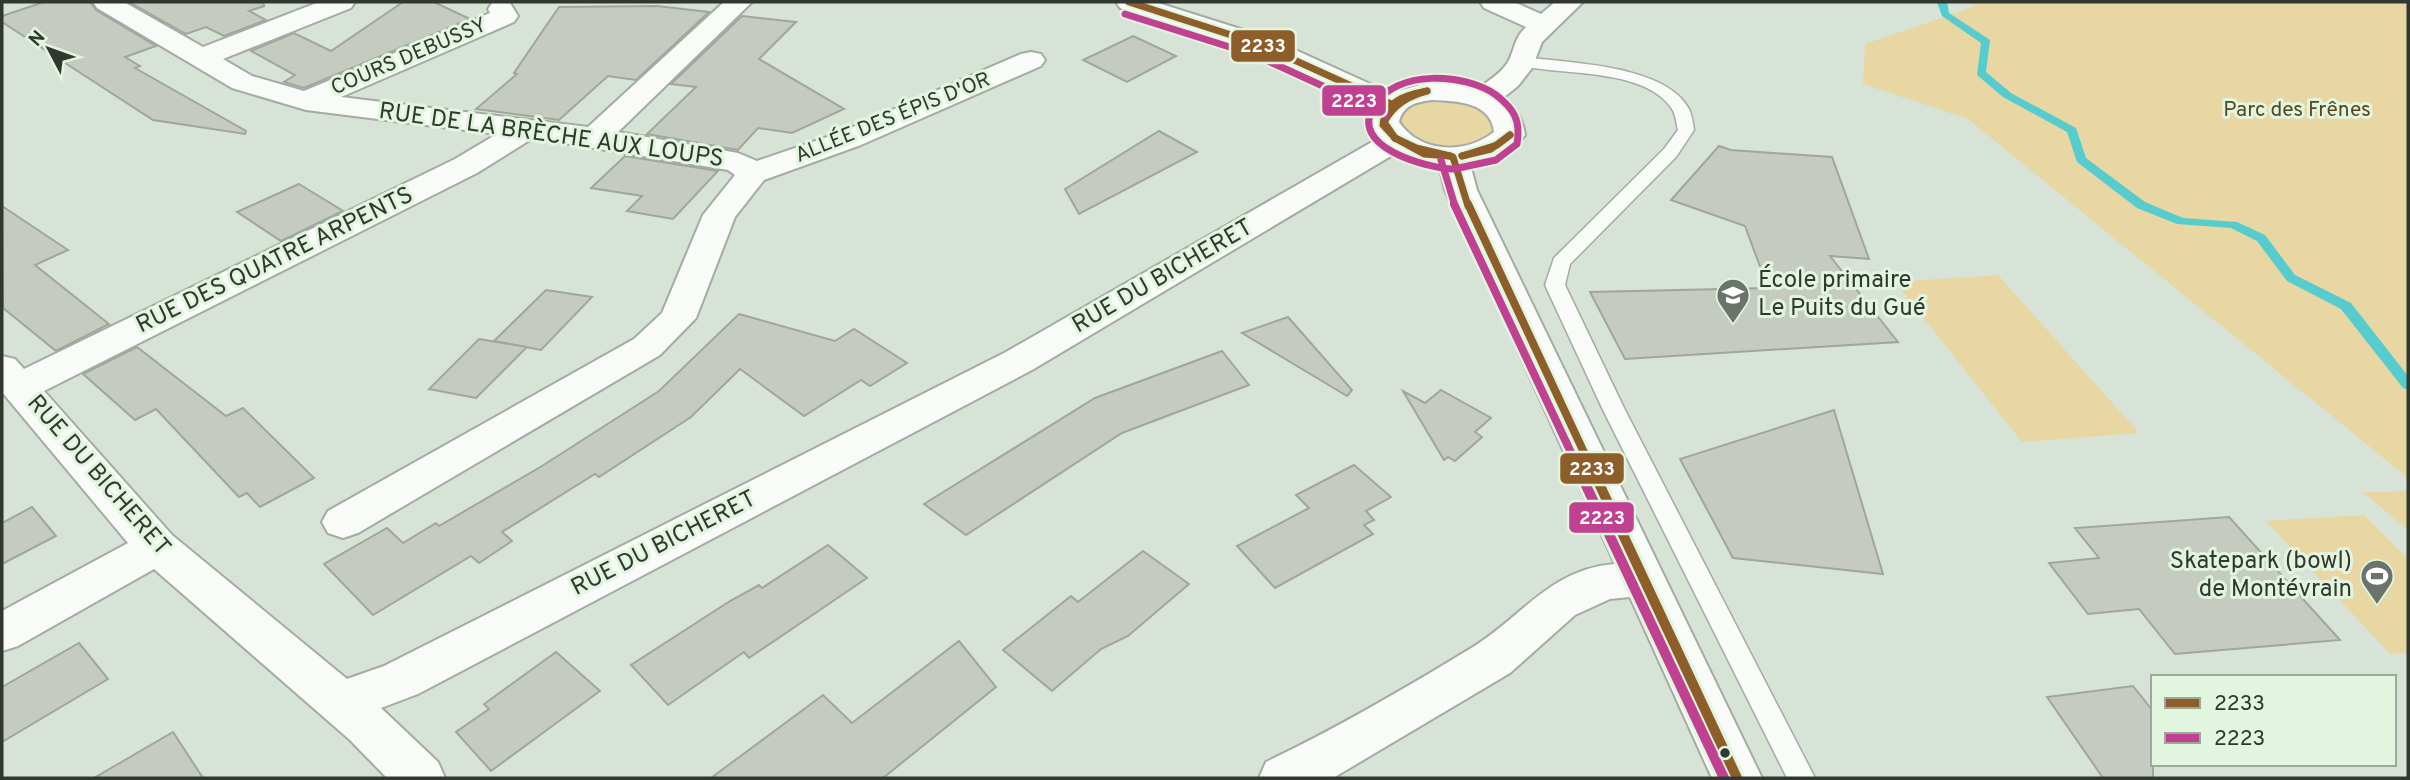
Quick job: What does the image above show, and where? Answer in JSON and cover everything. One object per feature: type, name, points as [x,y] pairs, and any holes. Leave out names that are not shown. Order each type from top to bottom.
[{"type":"street","name":"RUE DE LA BRÈCHE AUX LOUPS","points":[[106,2],[242,82],[306,101],[595,137],[738,162],[753,173],[719,215],[678,318],[647,346],[343,522]]},
{"type":"street","points":[[201,58],[342,2]]},
{"type":"street","points":[[595,137],[739,2]]},
{"type":"street","points":[[1129,2],[1259,44],[1394,122],[1422,152],[1453,157],[1478,154],[1499,147],[1510,135],[1510,122],[1501,109],[1483,99],[1508,80],[1522,62],[1529,39],[1570,2]]},
{"type":"street","points":[[1493,2],[1543,24]]},
{"type":"street","name":"COURS DEBUSSY","points":[[306,101],[505,16],[501,9]]},
{"type":"street","name":"ALLÉE DES ÉPIS D'OR","points":[[753,173],[850,139],[1031,60]]},
{"type":"street","name":"RUE DU BICHERET","points":[[11,378],[157,547],[340,702],[401,680],[1019,361],[1394,122],[1408,95],[1432,91],[1458,92],[1483,99]]},
{"type":"street","name":"RUE DES QUATRE ARPENTS","points":[[11,378],[466,166],[527,129]]},
{"type":"street","points":[[1453,157],[1461,190],[1737,778]]},
{"type":"street","points":[[2,633],[157,547]]},
{"type":"street","points":[[1284,778],[1330,767],[1493,659],[1559,602],[1604,582],[1644,579]]},
{"type":"street","points":[[340,702],[420,778]]},
{"type":"lane","points":[[1522,62],[1637,79],[1663,92],[1681,109],[1686,130],[1670,153],[1561,262],[1555,285],[1614,410],[1801,778]]},
{"type":"green space","name":"Parc des Frênes","points":[[1966,2],[2408,2],[2408,478],[1968,119],[1863,84],[1865,44],[1976,6]]},
{"type":"green space","points":[[1444,99],[1476,105],[1496,120],[1494,137],[1469,146],[1445,148],[1422,141],[1401,124],[1402,117],[1410,107]]},
{"type":"green space","points":[[1998,275],[2139,433],[2022,442],[1895,282]]},
{"type":"green space","points":[[2408,491],[2408,530],[2363,492]]},
{"type":"green space","name":"Skatepark (bowl) de Montévrain","points":[[2364,515],[2408,559],[2408,653],[2390,654],[2266,521]]},
{"type":"building","points":[[44,2],[90,2],[96,10],[156,46],[125,57],[140,66],[135,68],[246,131],[245,134],[153,120],[2,22],[2,16]]},
{"type":"building","points":[[129,2],[263,2],[264,6],[249,11],[266,20],[224,36],[206,27],[186,34]]},
{"type":"building","points":[[403,2],[434,2],[470,19],[304,88],[284,82],[295,75],[251,51],[294,33],[331,51]]},
{"type":"building","points":[[657,6],[709,12],[636,80],[608,76],[559,120],[476,109],[517,74],[514,73],[559,7]]},
{"type":"building","points":[[742,16],[796,22],[759,59],[844,109],[792,133],[758,128],[738,150],[647,134],[696,87],[671,84]]},
{"type":"building","points":[[1133,36],[1176,56],[1127,82],[1083,60]]},
{"type":"building","points":[[1159,131],[1197,152],[1079,214],[1065,189]]},
{"type":"building","points":[[1719,146],[1731,150],[1832,157],[1869,259],[1830,256],[1898,342],[1625,359],[1590,292],[1768,288],[1745,226],[1671,200]]},
{"type":"building","points":[[625,156],[718,171],[673,219],[627,211],[642,196],[591,188]]},
{"type":"building","points":[[299,184],[343,211],[281,241],[237,212]]},
{"type":"building","points":[[2,206],[68,250],[35,265],[109,324],[56,351],[3,308]]},
{"type":"building","points":[[546,290],[592,297],[541,350],[494,341]]},
{"type":"building","points":[[739,314],[835,341],[854,329],[907,363],[870,386],[861,380],[804,416],[740,369],[691,417],[599,477],[595,474],[502,532],[512,541],[479,563],[471,556],[373,615],[324,564],[387,528],[403,543],[436,523],[439,526],[542,466],[659,391]]},
{"type":"building","points":[[1288,317],[1352,390],[1347,396],[1242,333]]},
{"type":"building","points":[[479,339],[527,347],[476,398],[429,389]]},
{"type":"building","points":[[137,347],[226,416],[243,408],[314,478],[260,507],[247,493],[239,497],[156,409],[135,420],[83,374]]},
{"type":"building","points":[[1222,351],[1249,385],[1122,433],[966,535],[924,504],[1095,398]]},
{"type":"building","points":[[1441,390],[1491,418],[1475,432],[1482,437],[1455,461],[1448,457],[1444,460],[1403,391],[1425,403]]},
{"type":"building","points":[[1834,410],[1883,574],[1733,558],[1680,459]]},
{"type":"building","points":[[1354,465],[1391,497],[1366,511],[1374,520],[1364,525],[1373,534],[1275,588],[1237,546],[1309,508],[1296,495]]},
{"type":"building","points":[[32,507],[56,536],[2,564],[2,523]]},
{"type":"building","points":[[2229,517],[2340,640],[2175,654],[2139,609],[2088,614],[2049,563],[2099,558],[2075,528]]},
{"type":"building","points":[[828,545],[867,578],[749,658],[744,652],[668,705],[631,665],[730,601],[759,585],[762,588]]},
{"type":"building","points":[[1143,551],[1189,584],[1128,636],[1101,649],[1052,691],[1003,650],[1071,596],[1078,602]]},
{"type":"building","points":[[959,641],[996,687],[883,778],[711,778],[823,695],[852,723]]},
{"type":"building","points":[[79,643],[108,679],[2,742],[2,687]]},
{"type":"building","points":[[556,652],[600,691],[491,771],[456,732],[489,709],[484,704]]},
{"type":"building","points":[[2133,686],[2151,708],[2153,778],[2103,778],[2047,697]]},
{"type":"building","points":[[173,732],[203,778],[94,778]]},
{"type":"waterway","points":[[1942,2],[1945,14],[1986,42],[1981,73],[2007,95],[2072,130],[2081,160],[2141,205],[2181,221],[2233,225],[2261,238],[2291,278],[2346,306],[2408,385]]},
{"type":"transit line","name":"2233","points":[[1129,2],[1259,44],[1391,104]]},
{"type":"transit line","name":"2223","points":[[1125,14],[1255,55],[1386,115]]},
{"type":"transit line","name":"2223","points":[[1451,169],[1412,162],[1387,149],[1372,129],[1370,116],[1378,100],[1393,89],[1426,78],[1458,79],[1487,89],[1509,105],[1521,125],[1517,144],[1496,160],[1454,169]]},
{"type":"transit line","name":"2233","points":[[1395,138],[1383,125],[1386,110],[1397,100],[1427,91]]},
{"type":"transit line","name":"2233","points":[[1395,138],[1384,122],[1388,115],[1401,101],[1427,91]]},
{"type":"transit line","name":"2233","points":[[1462,156],[1497,145],[1510,135]]},
{"type":"transit line","name":"2233","points":[[1462,156],[1491,149],[1510,135]]},
{"type":"transit line","name":"2233","points":[[1395,138],[1416,148],[1450,156]]},
{"type":"transit line","name":"2233","points":[[1395,138],[1424,154],[1450,156]]},
{"type":"transit line","name":"2233","points":[[1453,157],[1461,190],[1737,778]]},
{"type":"transit line","name":"2223","points":[[1441,160],[1450,195],[1724,778]]},
{"type":"place","name":"École primaire Le Puits du Gué","points":[[1733,325]]},
{"type":"place","name":"Skatepark (bowl) de Montévrain","points":[[2377,606]]}]
